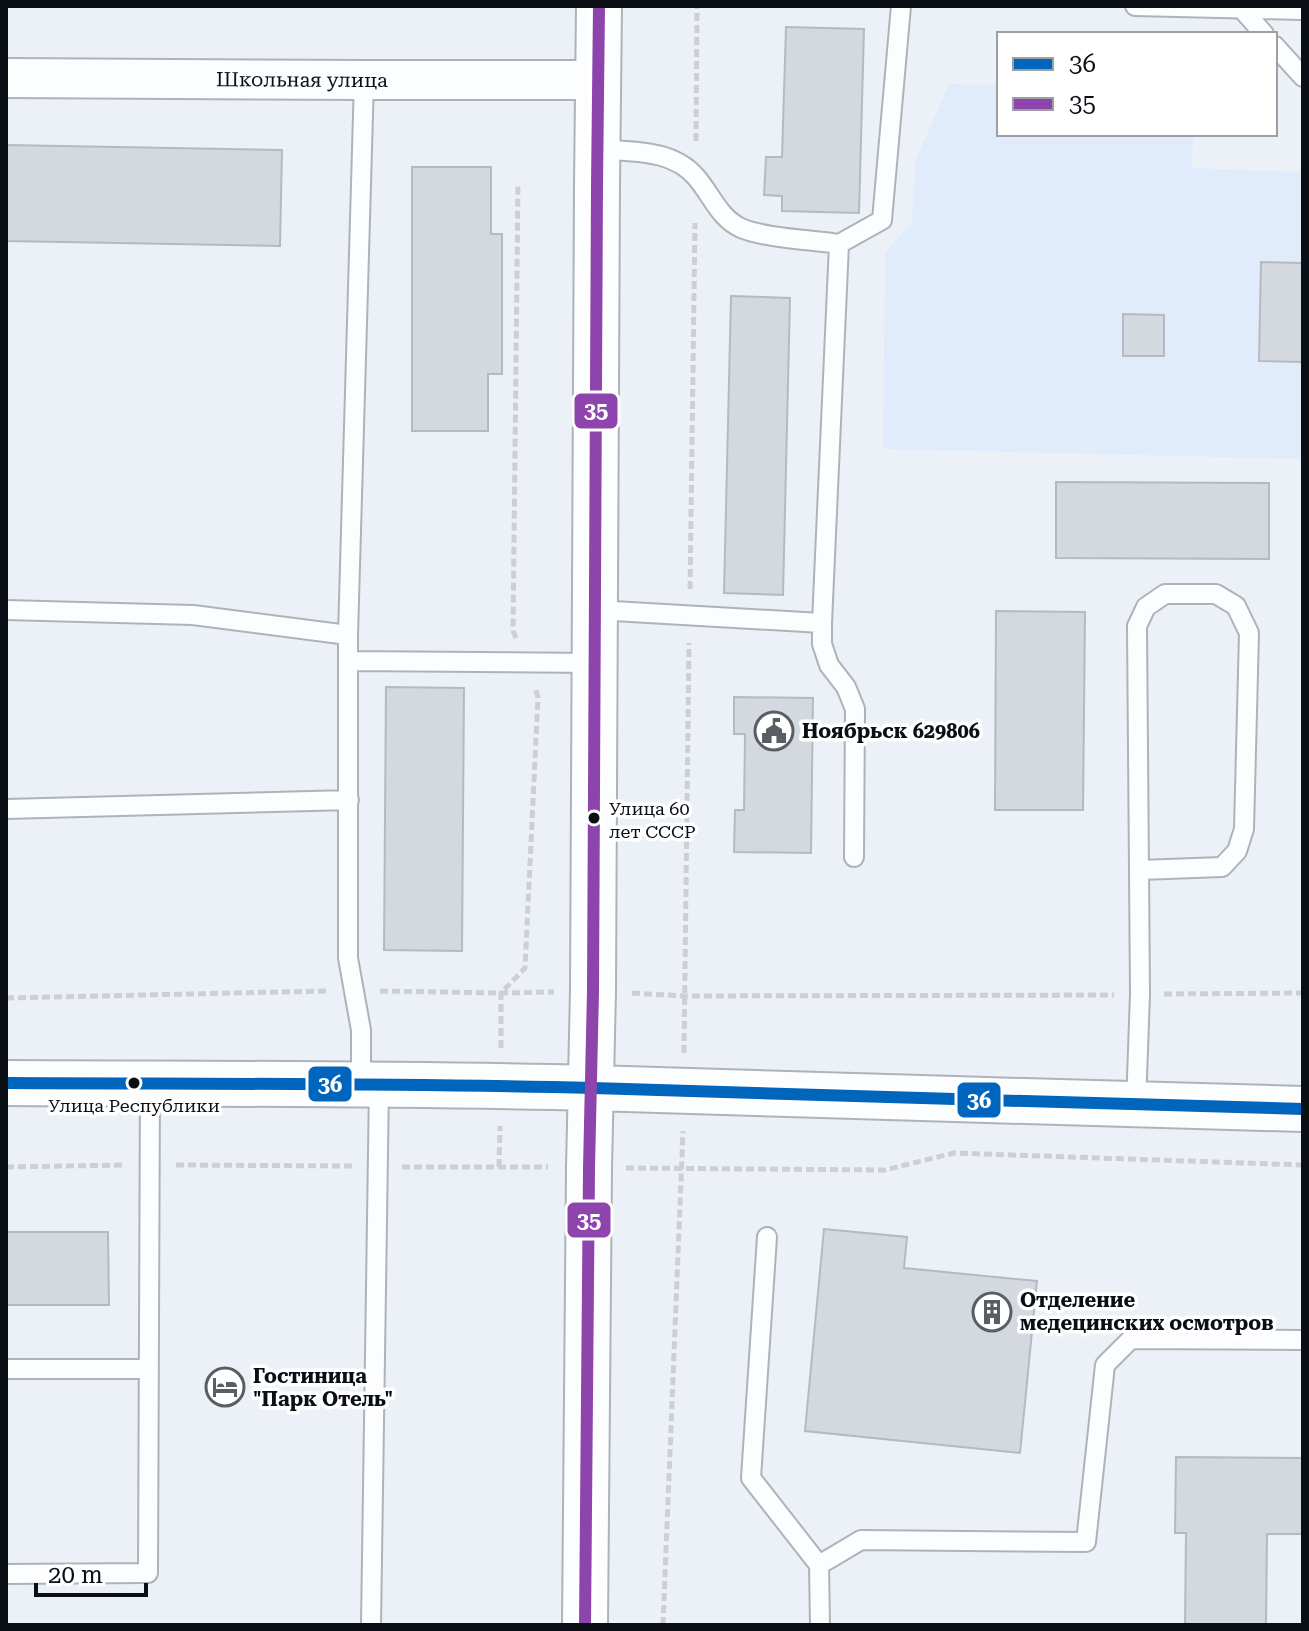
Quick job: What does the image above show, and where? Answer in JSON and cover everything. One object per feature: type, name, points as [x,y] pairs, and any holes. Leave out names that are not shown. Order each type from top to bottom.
[{"type":"main road","points":[[585,1625],[593,991],[599,6]]},
{"type":"main road","points":[[6,1083],[590,1087],[1303,1109]]},
{"type":"street","name":"Школьная улица","points":[[6,78],[598,80]]},
{"type":"lane","points":[[598,149],[664,155],[681,164],[696,177],[723,215],[739,228],[839,244],[882,220],[901,6]]},
{"type":"lane","points":[[1135,6],[1303,10]]},
{"type":"lane","points":[[1242,9],[1262,32]]},
{"type":"lane","points":[[1277,48],[1303,77]]},
{"type":"lane","points":[[364,80],[348,635],[348,958],[370,1084],[377,1167],[371,1625]]},
{"type":"lane","points":[[839,244],[822,644],[829,665],[846,687],[855,709],[854,857]]},
{"type":"lane","points":[[1136,1105],[1140,994],[1137,626],[1146,607],[1165,594],[1216,594],[1236,606],[1249,633],[1244,829],[1237,851],[1222,867],[1140,870]]},
{"type":"lane","points":[[6,610],[193,615],[348,635]]},
{"type":"lane","points":[[596,610],[822,623]]},
{"type":"lane","points":[[348,661],[595,663]]},
{"type":"lane","points":[[6,809],[349,800]]},
{"type":"lane","points":[[6,1574],[148,1573],[150,1084]]},
{"type":"lane","points":[[767,1237],[751,1478],[819,1565],[820,1625]]},
{"type":"lane","points":[[819,1565],[861,1540],[1086,1542],[1105,1365],[1131,1339],[1303,1340]]},
{"type":"lane","points":[[6,1369],[148,1369]]},
{"type":"path","points":[[697,6],[684,996],[1303,993]]},
{"type":"path","points":[[6,998],[355,990],[501,993],[525,968],[538,697],[513,631],[518,183]]},
{"type":"path","points":[[663,1625],[682,1168],[885,1170],[954,1153],[1303,1165]]},
{"type":"path","points":[[6,1167],[499,1167]]},
{"type":"shaded area","points":[[949,84],[997,85],[997,136],[1193,136],[1192,168],[1303,172],[1303,459],[883,449],[885,252],[912,223],[915,161]]},
{"type":"building","points":[[786,27],[864,29],[859,213],[782,211],[782,196],[764,195],[766,157],[782,157]]},
{"type":"building","points":[[6,145],[282,150],[280,246],[6,241]]},
{"type":"building","points":[[412,167],[491,167],[491,234],[502,234],[502,374],[488,374],[488,431],[412,431]]},
{"type":"building","points":[[1261,262],[1303,263],[1303,362],[1259,361]]},
{"type":"building","points":[[731,296],[790,298],[783,595],[724,593]]},
{"type":"building","points":[[1123,314],[1164,315],[1164,356],[1123,356]]},
{"type":"building","points":[[1056,482],[1269,483],[1269,559],[1056,558]]},
{"type":"building","points":[[996,611],[1085,612],[1083,810],[995,810]]},
{"type":"building","points":[[386,687],[464,688],[462,951],[384,950]]},
{"type":"building","points":[[734,697],[813,698],[811,853],[734,852],[735,810],[744,810],[745,734],[734,734]]},
{"type":"building","name":"Отделение медецинских осмотров","points":[[824,1229],[907,1237],[904,1268],[1037,1281],[1020,1453],[805,1431]]},
{"type":"building","points":[[6,1232],[108,1232],[109,1305],[6,1305]]},
{"type":"building","points":[[1176,1457],[1303,1458],[1303,1534],[1267,1534],[1266,1625],[1185,1625],[1186,1533],[1175,1533]]},
{"type":"transit line","name":"35","points":[[585,1625],[593,991],[599,6]]},
{"type":"transit line","name":"36","points":[[6,1083],[520,1086],[1303,1109]]},
{"type":"place","name":"Ноябрьск 629806","points":[[774,731]]},
{"type":"place","name":"Улица 60 лет СССР","points":[[594,818]]},
{"type":"place","name":"Улица Республики","points":[[134,1083]]},
{"type":"place","name":"Отделение медецинских осмотров","points":[[992,1312]]},
{"type":"place","name":"Гостиница \"Парк Отель\"","points":[[225,1387]]}]
